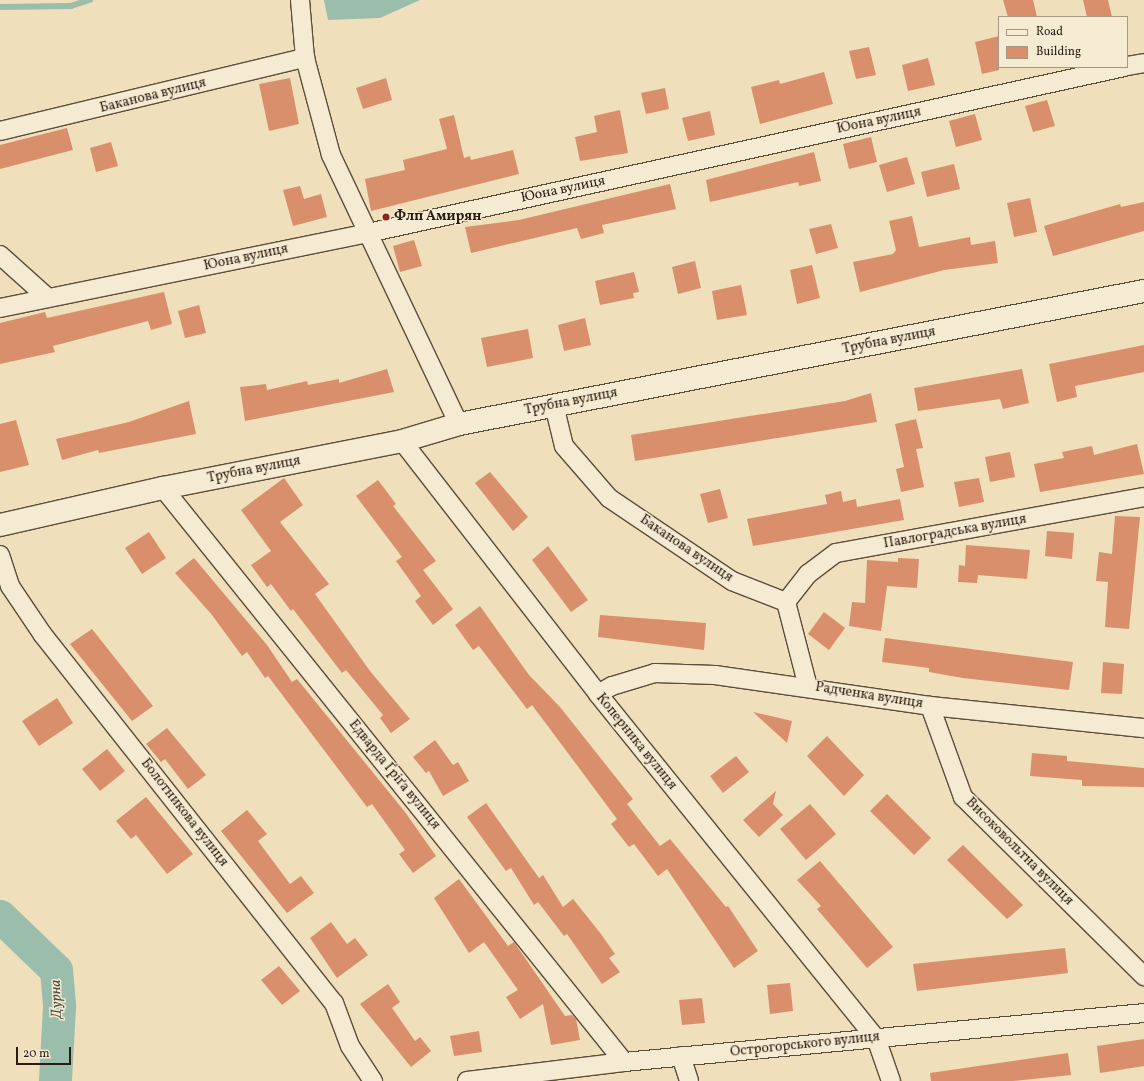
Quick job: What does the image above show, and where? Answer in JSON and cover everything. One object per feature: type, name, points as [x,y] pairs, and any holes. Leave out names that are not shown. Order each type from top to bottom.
[{"type":"street","points":[[300,0],[305,58],[331,155],[459,424]]},
{"type":"street","name":"Баканова вулиця","points":[[0,131],[305,58]]},
{"type":"street","points":[[1128,66],[1144,63]]},
{"type":"street","name":"Юона вулиця","points":[[0,308],[368,233],[1119,68]]},
{"type":"street","points":[[0,255],[48,298]]},
{"type":"street","name":"Трубна вулиця","points":[[0,526],[163,488],[402,441],[459,424],[1144,291]]},
{"type":"street","name":"Баканова вулиця","points":[[554,405],[564,446],[609,498],[732,581],[786,602]]},
{"type":"street","name":"Коперника вулиця","points":[[402,441],[598,694],[876,1038],[891,1081]]},
{"type":"street","name":"Едварда Ґріґа вулиця","points":[[163,488],[624,1062]]},
{"type":"street","name":"Павлоградська вулиця","points":[[786,602],[808,574],[836,553],[1144,497]]},
{"type":"street","name":"Болотникова вулиця","points":[[0,555],[10,586],[43,635],[334,1003],[350,1046],[368,1078]]},
{"type":"street","points":[[786,602],[808,687]]},
{"type":"street","name":"Радченка вулиця","points":[[598,694],[612,686],[655,673],[715,675],[808,687],[930,706],[1144,728]]},
{"type":"street","name":"Високовольтна вулиця","points":[[930,706],[963,797],[1144,976]]},
{"type":"street","name":"Острогорського вулиця","points":[[467,1081],[681,1056],[1144,1013]]},
{"type":"street","points":[[681,1056],[689,1081]]},
{"type":"shaded area","points":[[324,0],[420,0],[380,18],[328,20]]},
{"type":"building","points":[[1003,0],[1033,0],[1037,16],[1008,16]]},
{"type":"building","points":[[1083,0],[1108,0],[1112,16],[1087,16]]},
{"type":"building","points":[[998,36],[999,70],[982,74],[975,42]]},
{"type":"building","points":[[869,47],[876,75],[856,79],[849,51]]},
{"type":"building","points":[[928,58],[935,85],[908,91],[902,65]]},
{"type":"building","points":[[824,72],[833,104],[760,124],[751,87],[779,80],[780,84]]},
{"type":"building","points":[[290,78],[299,124],[269,131],[259,84]]},
{"type":"building","points":[[386,78],[392,100],[363,109],[356,88]]},
{"type":"building","points":[[665,88],[669,109],[646,114],[641,93]]},
{"type":"building","points":[[1047,100],[1055,126],[1033,132],[1025,106]]},
{"type":"building","points":[[620,110],[628,153],[580,161],[575,137],[597,132],[594,116]]},
{"type":"building","points":[[710,111],[715,135],[688,141],[682,118]]},
{"type":"building","points":[[975,114],[982,140],[956,147],[949,121]]},
{"type":"building","points":[[454,115],[464,158],[470,156],[471,160],[513,150],[519,174],[371,211],[365,179],[405,170],[403,160],[447,149],[439,119]]},
{"type":"building","points":[[67,128],[73,150],[0,169],[0,145]]},
{"type":"building","points":[[871,137],[877,162],[849,169],[843,144]]},
{"type":"building","points":[[111,142],[118,166],[96,172],[90,148]]},
{"type":"building","points":[[814,152],[821,181],[799,186],[798,182],[710,202],[706,180]]},
{"type":"building","points":[[907,157],[915,184],[887,192],[879,165]]},
{"type":"building","points":[[954,164],[960,189],[927,197],[921,172]]},
{"type":"building","points":[[670,184],[676,209],[602,225],[604,233],[581,239],[577,228],[471,253],[465,227],[519,220]]},
{"type":"building","points":[[300,186],[304,199],[321,194],[327,217],[293,226],[283,190]]},
{"type":"building","points":[[1030,198],[1037,232],[1014,237],[1007,203]]},
{"type":"building","points":[[1144,202],[1144,231],[1053,256],[1044,226],[1120,204],[1121,207]]},
{"type":"building","points":[[912,216],[919,247],[970,237],[971,245],[995,241],[998,263],[944,270],[860,292],[853,262],[893,254],[896,250],[889,221]]},
{"type":"building","points":[[831,224],[838,248],[816,254],[809,229]]},
{"type":"building","points":[[414,240],[422,266],[400,272],[393,246]]},
{"type":"building","points":[[695,261],[701,288],[678,294],[672,267]]},
{"type":"building","points":[[812,265],[820,298],[797,304],[790,270]]},
{"type":"building","points":[[634,272],[639,292],[633,293],[634,298],[600,305],[595,281]]},
{"type":"building","points":[[741,285],[747,315],[717,320],[712,291]]},
{"type":"building","points":[[164,292],[172,324],[151,330],[148,321],[53,346],[55,352],[0,364],[0,323],[45,312],[47,318]]},
{"type":"building","points":[[199,305],[206,333],[185,338],[178,311]]},
{"type":"building","points":[[585,318],[591,345],[564,351],[558,325]]},
{"type":"building","points":[[528,329],[533,358],[487,367],[481,338]]},
{"type":"building","points":[[1144,345],[1144,372],[1075,386],[1077,397],[1057,402],[1049,364]]},
{"type":"building","points":[[387,369],[394,392],[245,421],[240,387],[266,384],[267,390],[307,381],[308,385],[339,379],[339,383]]},
{"type":"building","points":[[1022,369],[1029,403],[1003,409],[1000,399],[918,411],[914,388]]},
{"type":"building","points":[[871,393],[877,422],[635,461],[631,435],[845,401]]},
{"type":"building","points":[[189,401],[196,434],[99,453],[98,450],[62,460],[56,439],[129,422]]},
{"type":"building","points":[[916,419],[923,448],[916,449],[924,487],[901,492],[896,469],[904,467],[895,424]]},
{"type":"building","points":[[16,420],[29,465],[0,472],[0,424]]},
{"type":"building","points":[[1137,444],[1144,474],[1040,492],[1034,464],[1064,458],[1062,452],[1092,446],[1094,455]]},
{"type":"building","points":[[1010,452],[1015,477],[990,482],[985,457]]},
{"type":"building","points":[[490,472],[528,517],[513,531],[475,483]]},
{"type":"building","points":[[284,478],[303,505],[280,522],[329,584],[315,594],[370,671],[410,719],[391,733],[380,718],[383,715],[346,670],[342,673],[293,609],[291,611],[271,584],[267,587],[251,565],[271,551],[241,510]]},
{"type":"building","points":[[979,478],[984,502],[959,507],[954,482]]},
{"type":"building","points":[[378,480],[396,504],[393,506],[436,561],[423,570],[453,609],[433,625],[415,601],[421,596],[396,561],[402,557],[356,496]]},
{"type":"building","points":[[720,489],[728,518],[708,523],[700,494]]},
{"type":"building","points":[[841,491],[843,502],[856,499],[857,507],[900,499],[904,520],[753,546],[747,519],[827,504],[825,495]]},
{"type":"building","points":[[1115,516],[1140,517],[1129,629],[1105,627],[1108,582],[1096,581],[1099,552],[1112,554]]},
{"type":"building","points":[[1047,531],[1074,533],[1072,559],[1045,556]]},
{"type":"building","points":[[149,532],[166,558],[142,574],[125,548]]},
{"type":"building","points":[[966,545],[1030,550],[1027,579],[978,575],[977,583],[958,582],[959,565],[965,566]]},
{"type":"building","points":[[548,546],[588,600],[571,612],[532,560]]},
{"type":"building","points":[[194,558],[267,645],[292,682],[297,679],[405,812],[436,856],[413,873],[399,854],[405,850],[372,804],[367,807],[268,676],[265,678],[247,652],[242,656],[212,615],[175,573]]},
{"type":"building","points":[[898,558],[919,559],[917,588],[887,586],[881,631],[849,626],[852,602],[865,603],[867,560],[898,562]]},
{"type":"building","points":[[480,606],[529,675],[560,707],[633,799],[627,804],[660,846],[670,839],[726,907],[728,906],[758,951],[734,968],[667,869],[658,876],[634,844],[629,847],[611,824],[617,819],[532,705],[527,709],[479,646],[473,650],[455,625]]},
{"type":"building","points":[[824,612],[845,628],[829,650],[808,634]]},
{"type":"building","points":[[600,615],[706,623],[704,650],[598,637]]},
{"type":"building","points":[[92,629],[153,706],[132,721],[70,644]]},
{"type":"building","points":[[885,638],[1073,662],[1069,690],[963,678],[929,672],[929,668],[882,662]]},
{"type":"building","points":[[1103,662],[1124,664],[1122,694],[1101,693]]},
{"type":"building","points":[[57,698],[73,723],[39,746],[22,721]]},
{"type":"building","points":[[753,712],[792,721],[787,743]]},
{"type":"building","points":[[167,728],[206,775],[188,789],[165,759],[161,762],[146,744]]},
{"type":"building","points":[[827,736],[864,775],[844,796],[807,756]]},
{"type":"building","points":[[435,740],[453,765],[458,762],[469,781],[443,796],[429,771],[426,773],[413,757]]},
{"type":"building","points":[[107,749],[125,771],[100,791],[82,769]]},
{"type":"building","points":[[1032,753],[1067,756],[1067,761],[1144,768],[1144,787],[1082,786],[1082,780],[1030,776]]},
{"type":"building","points":[[736,756],[749,772],[723,793],[710,776]]},
{"type":"building","points":[[776,791],[773,804],[783,815],[759,837],[743,820]]},
{"type":"building","points":[[887,794],[931,838],[914,855],[870,811]]},
{"type":"building","points":[[146,797],[193,854],[167,874],[136,835],[131,839],[116,821]]},
{"type":"building","points":[[486,803],[539,878],[543,875],[563,907],[573,899],[601,934],[615,954],[609,958],[620,972],[602,984],[567,934],[564,936],[538,902],[534,905],[511,868],[506,871],[467,817]]},
{"type":"building","points":[[810,804],[836,834],[806,860],[780,829]]},
{"type":"building","points":[[247,810],[267,834],[258,841],[290,884],[301,876],[314,893],[287,913],[221,831]]},
{"type":"building","points":[[963,845],[1023,905],[1007,919],[947,860]]},
{"type":"building","points":[[820,861],[893,947],[867,968],[817,909],[821,906],[797,880]]},
{"type":"building","points":[[459,879],[508,946],[514,942],[565,1016],[572,1015],[576,1019],[580,1040],[551,1045],[543,1004],[520,1019],[506,997],[518,990],[484,942],[469,953],[434,898]]},
{"type":"building","points":[[331,922],[347,944],[355,938],[368,955],[337,978],[310,938]]},
{"type":"building","points":[[1065,948],[1068,973],[917,991],[913,964]]},
{"type":"building","points":[[279,966],[300,991],[282,1005],[261,980]]},
{"type":"building","points":[[790,983],[793,1011],[770,1014],[767,985]]},
{"type":"building","points":[[388,984],[400,1002],[392,1008],[415,1041],[420,1037],[431,1051],[411,1067],[360,1004]]},
{"type":"building","points":[[702,998],[705,1023],[682,1025],[679,1000]]},
{"type":"building","points":[[479,1031],[482,1052],[454,1056],[450,1036]]},
{"type":"building","points":[[1144,1039],[1144,1066],[1100,1073],[1097,1046]]},
{"type":"building","points":[[1068,1053],[1071,1075],[1013,1081],[931,1081],[930,1073]]},
{"type":"waterway","points":[[0,7],[71,6],[90,0]]},
{"type":"waterway","name":"Дурна","points":[[0,916],[56,970],[59,1006],[55,1081]]},
{"type":"place","name":"Флп Амирян","points":[[386,217]]}]
